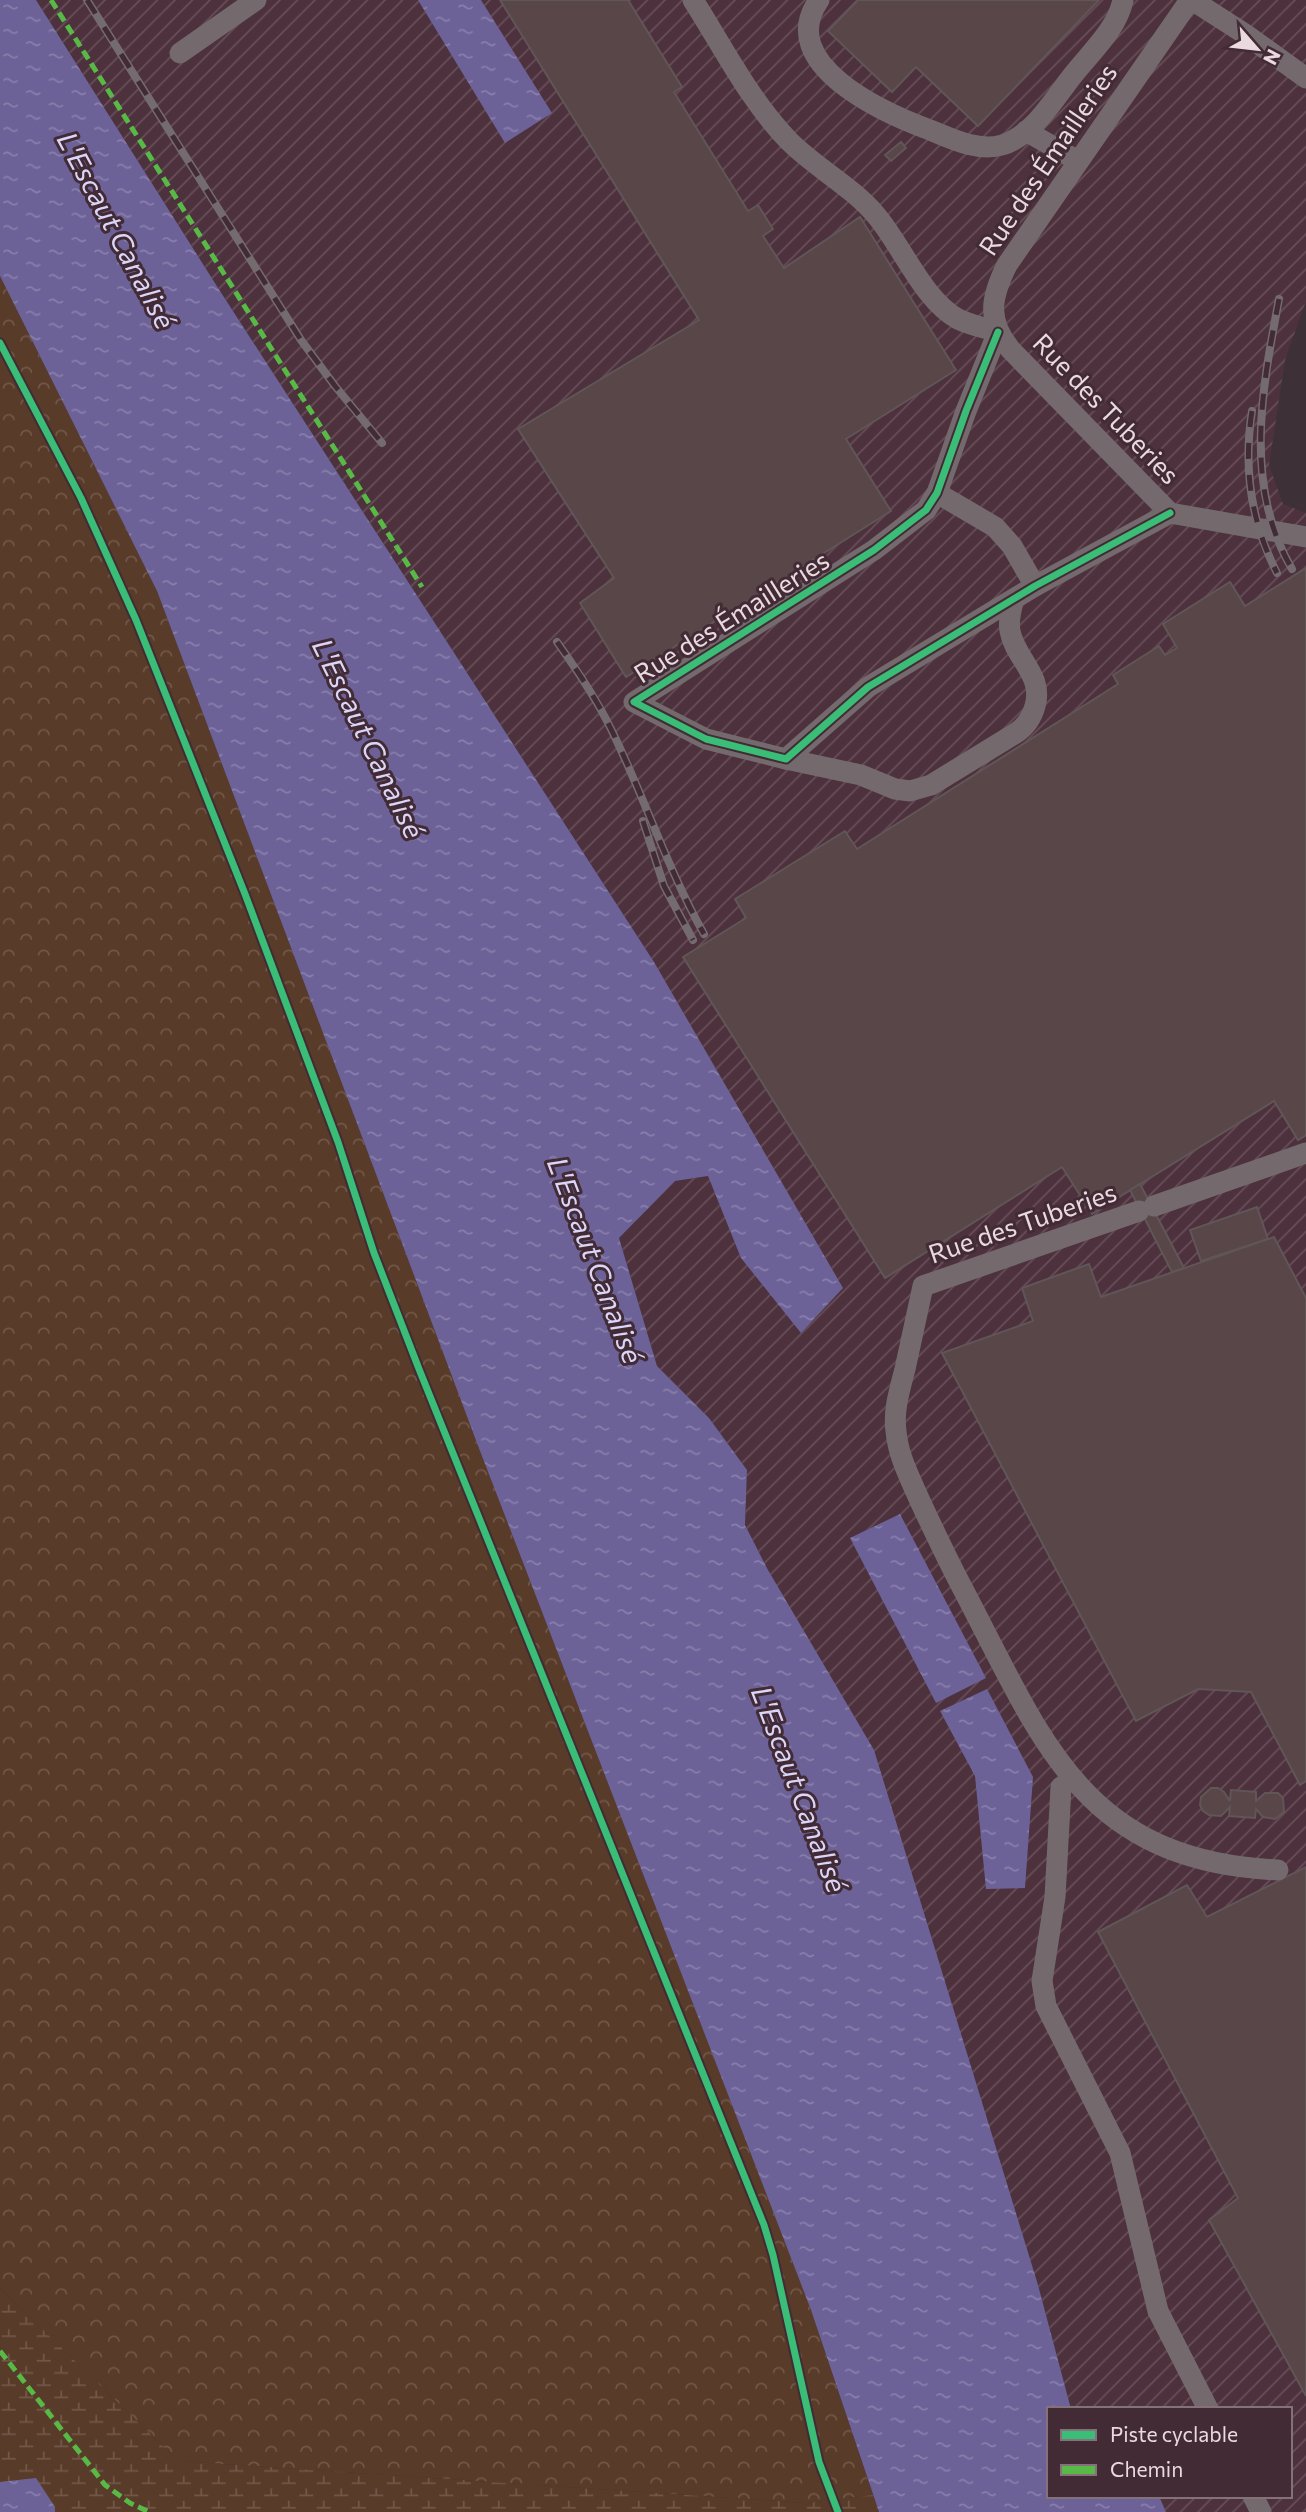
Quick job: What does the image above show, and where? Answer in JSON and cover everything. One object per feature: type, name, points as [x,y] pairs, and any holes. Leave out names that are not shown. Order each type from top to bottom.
[{"type":"street","points":[[180,53],[256,0]]},
{"type":"street","points":[[693,0],[761,107],[780,132],[876,215],[932,295],[947,311],[967,323],[998,332]]},
{"type":"street","points":[[819,0],[810,13],[808,29],[813,49],[836,80],[867,102],[914,124],[982,147],[1001,146],[1026,131],[1114,23],[1121,11],[1123,0]]},
{"type":"street","points":[[1191,0],[1245,34],[1306,78]]},
{"type":"street","name":"Rue des Émailleries","points":[[786,759],[706,739],[634,702],[883,544],[920,515],[937,493],[998,332],[993,302],[999,280],[1014,253],[1191,0]]},
{"type":"street","points":[[1026,131],[1078,161]]},
{"type":"street","name":"Rue des Tuberies","points":[[998,332],[1011,350],[1170,513],[1306,537]]},
{"type":"street","points":[[937,493],[995,527],[1012,546],[1035,586]]},
{"type":"street","points":[[786,759],[868,687],[1035,586],[1170,513]]},
{"type":"street","points":[[786,759],[861,775],[895,789],[910,791],[931,785],[1016,733],[1033,712],[1037,688],[1010,635],[1009,618],[1014,599]]},
{"type":"street","name":"Rue des Tuberies","points":[[1278,1870],[1233,1867],[1177,1853],[1132,1830],[1097,1805],[1073,1782],[1033,1723],[944,1554],[899,1450],[895,1431],[896,1410],[923,1286],[1306,1153]]},
{"type":"street","points":[[1061,1787],[1056,1885],[1042,1981],[1046,2006],[1120,2153],[1158,2311],[1207,2407]]},
{"type":"shaded area","points":[[36,0],[1306,0],[1306,301],[1285,360],[1269,465],[1283,504],[1306,513],[1306,2512],[1166,2512],[1160,2498],[1292,2498],[1292,2407],[1070,2407],[1038,2285],[768,1570],[745,1525],[747,1470],[709,1418],[657,1366],[619,1238],[675,1181],[708,1176],[741,1258],[842,1288],[654,962],[220,291]]},
{"type":"green space","points":[[0,276],[157,591],[480,1451],[811,2310],[873,2495],[807,2503],[178,2461],[0,2288]]},
{"type":"green space","points":[[0,2288],[178,2461],[807,2503],[873,2495],[879,2512],[0,2512]]},
{"type":"water","name":"L'Escaut Canalisé","points":[[0,0],[36,0],[220,291],[654,962],[843,1288],[801,1333],[741,1258],[708,1176],[675,1181],[619,1238],[657,1366],[709,1418],[747,1470],[745,1525],[768,1570],[874,1750],[1038,2285],[1070,2407],[1047,2407],[1047,2498],[1160,2498],[1166,2512],[879,2512],[811,2310],[480,1451],[157,591],[0,276]]},
{"type":"water","points":[[418,0],[481,0],[552,113],[505,143]]},
{"type":"water","points":[[900,1514],[986,1678],[936,1703],[850,1538]]},
{"type":"water","points":[[987,1689],[1033,1777],[1025,1888],[986,1889],[975,1776],[940,1711]]},
{"type":"water","points":[[36,2478],[55,2507],[55,2512],[0,2512],[0,2482]]},
{"type":"building","points":[[500,0],[628,0],[682,87],[674,92],[748,211],[758,205],[773,229],[763,236],[784,268],[860,217],[956,370],[846,439],[891,511],[626,677],[580,603],[614,578],[518,429],[699,320]]},
{"type":"building","points":[[858,0],[1099,0],[978,126],[916,67],[892,92],[828,31]]},
{"type":"building","points":[[901,142],[906,148],[891,161],[885,155]]},
{"type":"building","points":[[1306,568],[1306,1135],[1298,1140],[1274,1101],[1092,1214],[1062,1167],[885,1278],[683,957],[746,918],[735,899],[845,831],[857,849],[1118,684],[1113,675],[1159,646],[1165,655],[1177,648],[1163,624],[1230,582],[1245,606]]},
{"type":"building","points":[[1140,1184],[1184,1268],[1172,1272],[1130,1190]]},
{"type":"building","points":[[1257,1207],[1268,1239],[1201,1261],[1190,1230]]},
{"type":"building","points":[[1274,1237],[1306,1298],[1306,1781],[1300,1785],[1251,1692],[1198,1689],[1136,1721],[942,1353],[1033,1321],[1022,1288],[1089,1264],[1101,1297]]},
{"type":"building","points":[[1211,1788],[1224,1792],[1229,1800],[1231,1790],[1256,1792],[1256,1801],[1265,1793],[1278,1793],[1283,1798],[1284,1812],[1275,1819],[1263,1817],[1256,1809],[1255,1818],[1229,1816],[1230,1807],[1221,1816],[1209,1815],[1200,1805],[1201,1797]]},
{"type":"building","points":[[1306,1867],[1306,2396],[1209,2220],[1238,2198],[1098,1932],[1187,1885],[1207,1917]]},
{"type":"railway","points":[[87,0],[301,340],[382,443]]},
{"type":"railway","points":[[1279,299],[1263,402],[1262,470],[1267,504],[1277,537],[1292,569]]},
{"type":"railway","points":[[1252,411],[1248,453],[1251,494],[1261,534],[1277,573]]},
{"type":"railway","points":[[557,642],[586,684],[611,729],[678,884],[704,934]]},
{"type":"railway","points":[[643,821],[664,886],[693,940]]},
{"type":"marked path","points":[[51,0],[422,587]]},
{"type":"marked path","points":[[0,2351],[105,2485],[130,2503],[149,2512]]},
{"type":"cycle path","points":[[998,332],[937,493],[926,510],[874,550],[634,702],[706,739],[786,759],[868,687],[1035,586],[1170,513]]},
{"type":"cycle path","points":[[0,343],[81,498],[136,620],[245,894],[338,1142],[374,1253],[419,1369],[764,2225],[819,2462],[838,2512]]}]
